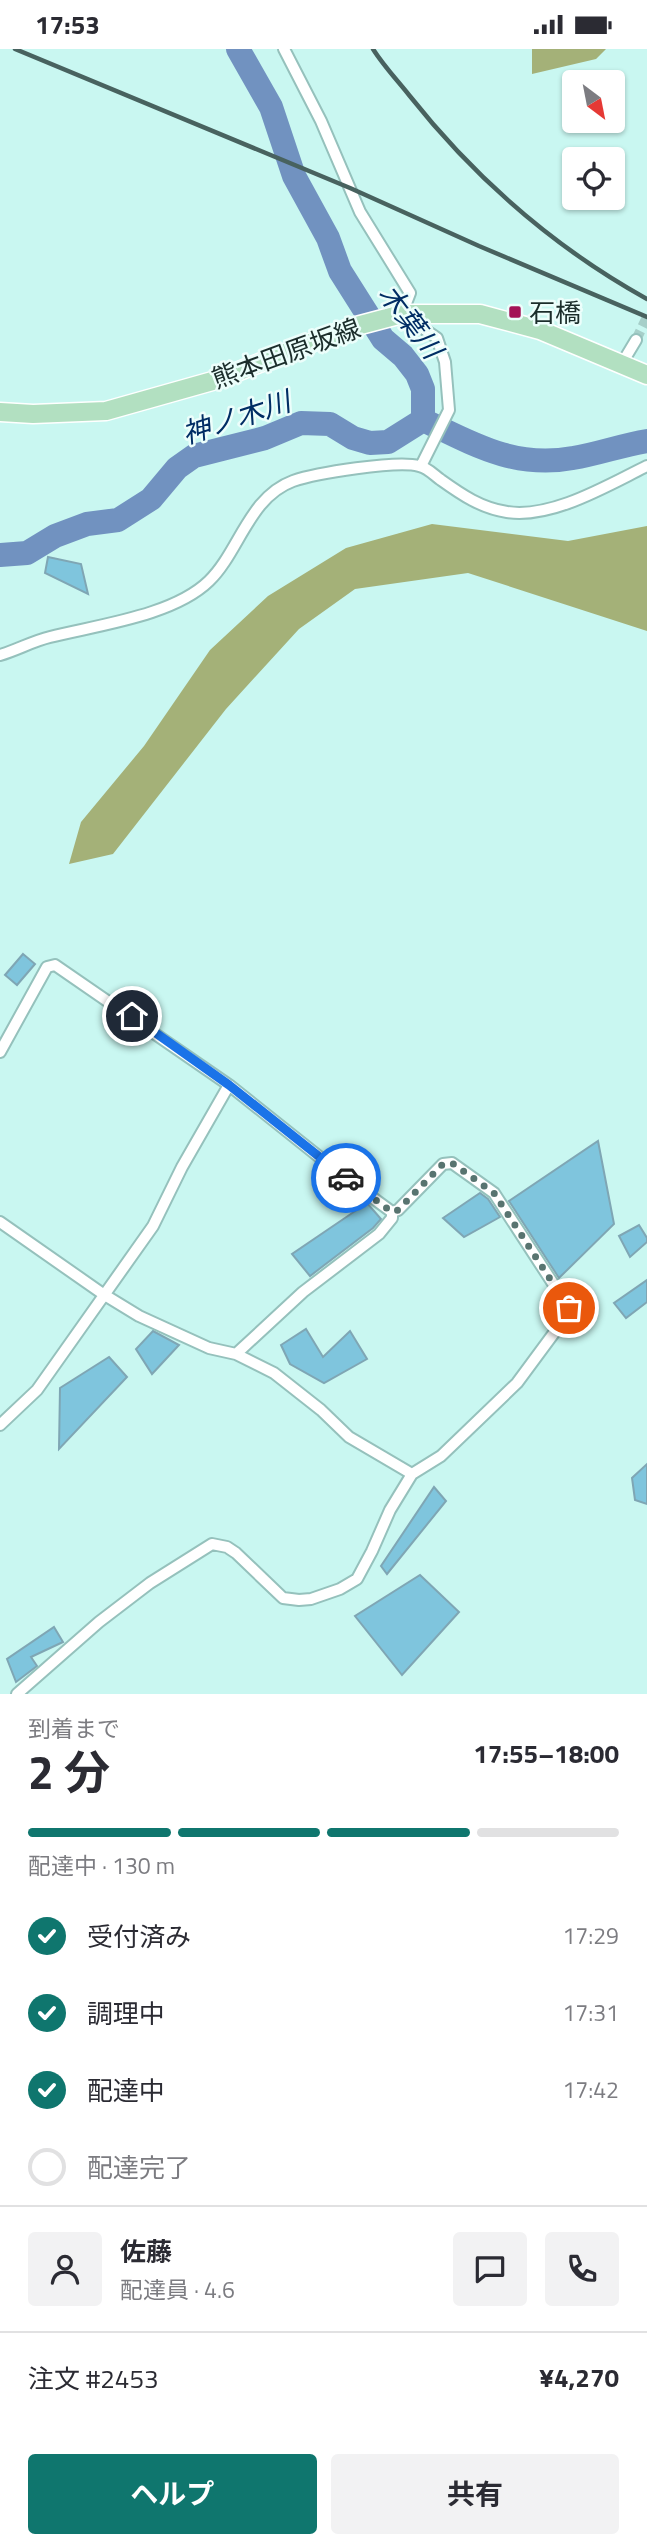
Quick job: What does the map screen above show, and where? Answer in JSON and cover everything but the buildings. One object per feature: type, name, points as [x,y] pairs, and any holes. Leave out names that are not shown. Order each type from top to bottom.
[{"type":"main road","name":"熊本田原坂線","points":[[0,412],[33,414],[106,411],[216,380],[349,328],[394,316],[480,314],[540,330],[647,375]]},
{"type":"street","points":[[284,49],[321,121],[360,212],[410,293],[394,316],[437,338],[445,362],[449,410],[421,466]]},
{"type":"street","points":[[621,365],[635,340]]},
{"type":"street","points":[[0,655],[46,638],[137,616],[173,604],[208,582],[270,495],[291,482],[383,465],[421,466],[471,502],[509,513],[536,512],[573,501],[647,466]]},
{"type":"street","points":[[0,1052],[47,967],[55,965],[229,1085],[392,1212]]},
{"type":"street","points":[[0,1425],[37,1390],[153,1226],[182,1167],[229,1085]]},
{"type":"street","points":[[17,1694],[99,1622],[150,1583],[212,1544],[227,1547],[236,1553],[284,1598],[311,1599],[340,1589],[357,1579],[390,1510],[412,1474],[441,1455],[517,1384],[569,1314],[569,1308],[494,1193],[452,1163],[443,1164],[398,1210],[392,1212]]},
{"type":"street","points":[[236,1354],[303,1292],[379,1234],[392,1218],[392,1212]]},
{"type":"street","points":[[0,1222],[103,1294],[139,1315],[209,1348],[236,1354],[274,1373],[321,1410],[349,1437],[412,1474]]},
{"type":"green space","points":[[532,49],[606,49],[596,59],[532,74]]},
{"type":"green space","points":[[432,524],[568,541],[647,526],[647,631],[468,573],[355,589],[299,629],[226,709],[113,854],[69,864],[81,822],[144,746],[210,650],[268,596],[346,548]]},
{"type":"waterway","name":"木葉川","points":[[238,49],[271,107],[294,176],[328,238],[340,271],[383,339],[403,356],[417,374],[423,389],[423,420],[495,452],[532,460],[573,458],[647,441]]},
{"type":"waterway","name":"神ノ木川","points":[[0,555],[27,553],[55,536],[87,524],[118,520],[151,499],[177,468],[194,456],[265,438],[301,423],[330,424],[353,438],[370,443],[388,442],[423,420]]},
{"type":"tunnel","points":[[636,340],[647,317]]},
{"type":"railway","points":[[15,49],[350,188],[647,317]]},
{"type":"railway","points":[[373,49],[434,125],[518,209],[580,257],[647,299]]},
{"type":"way so far","points":[[346,1178],[392,1212],[398,1210],[443,1164],[452,1163],[494,1193],[569,1308]]},
{"type":"place","name":"石橋","points":[[515,312]]},
{"type":"route","points":[[132,1016],[229,1085],[346,1178]]}]
